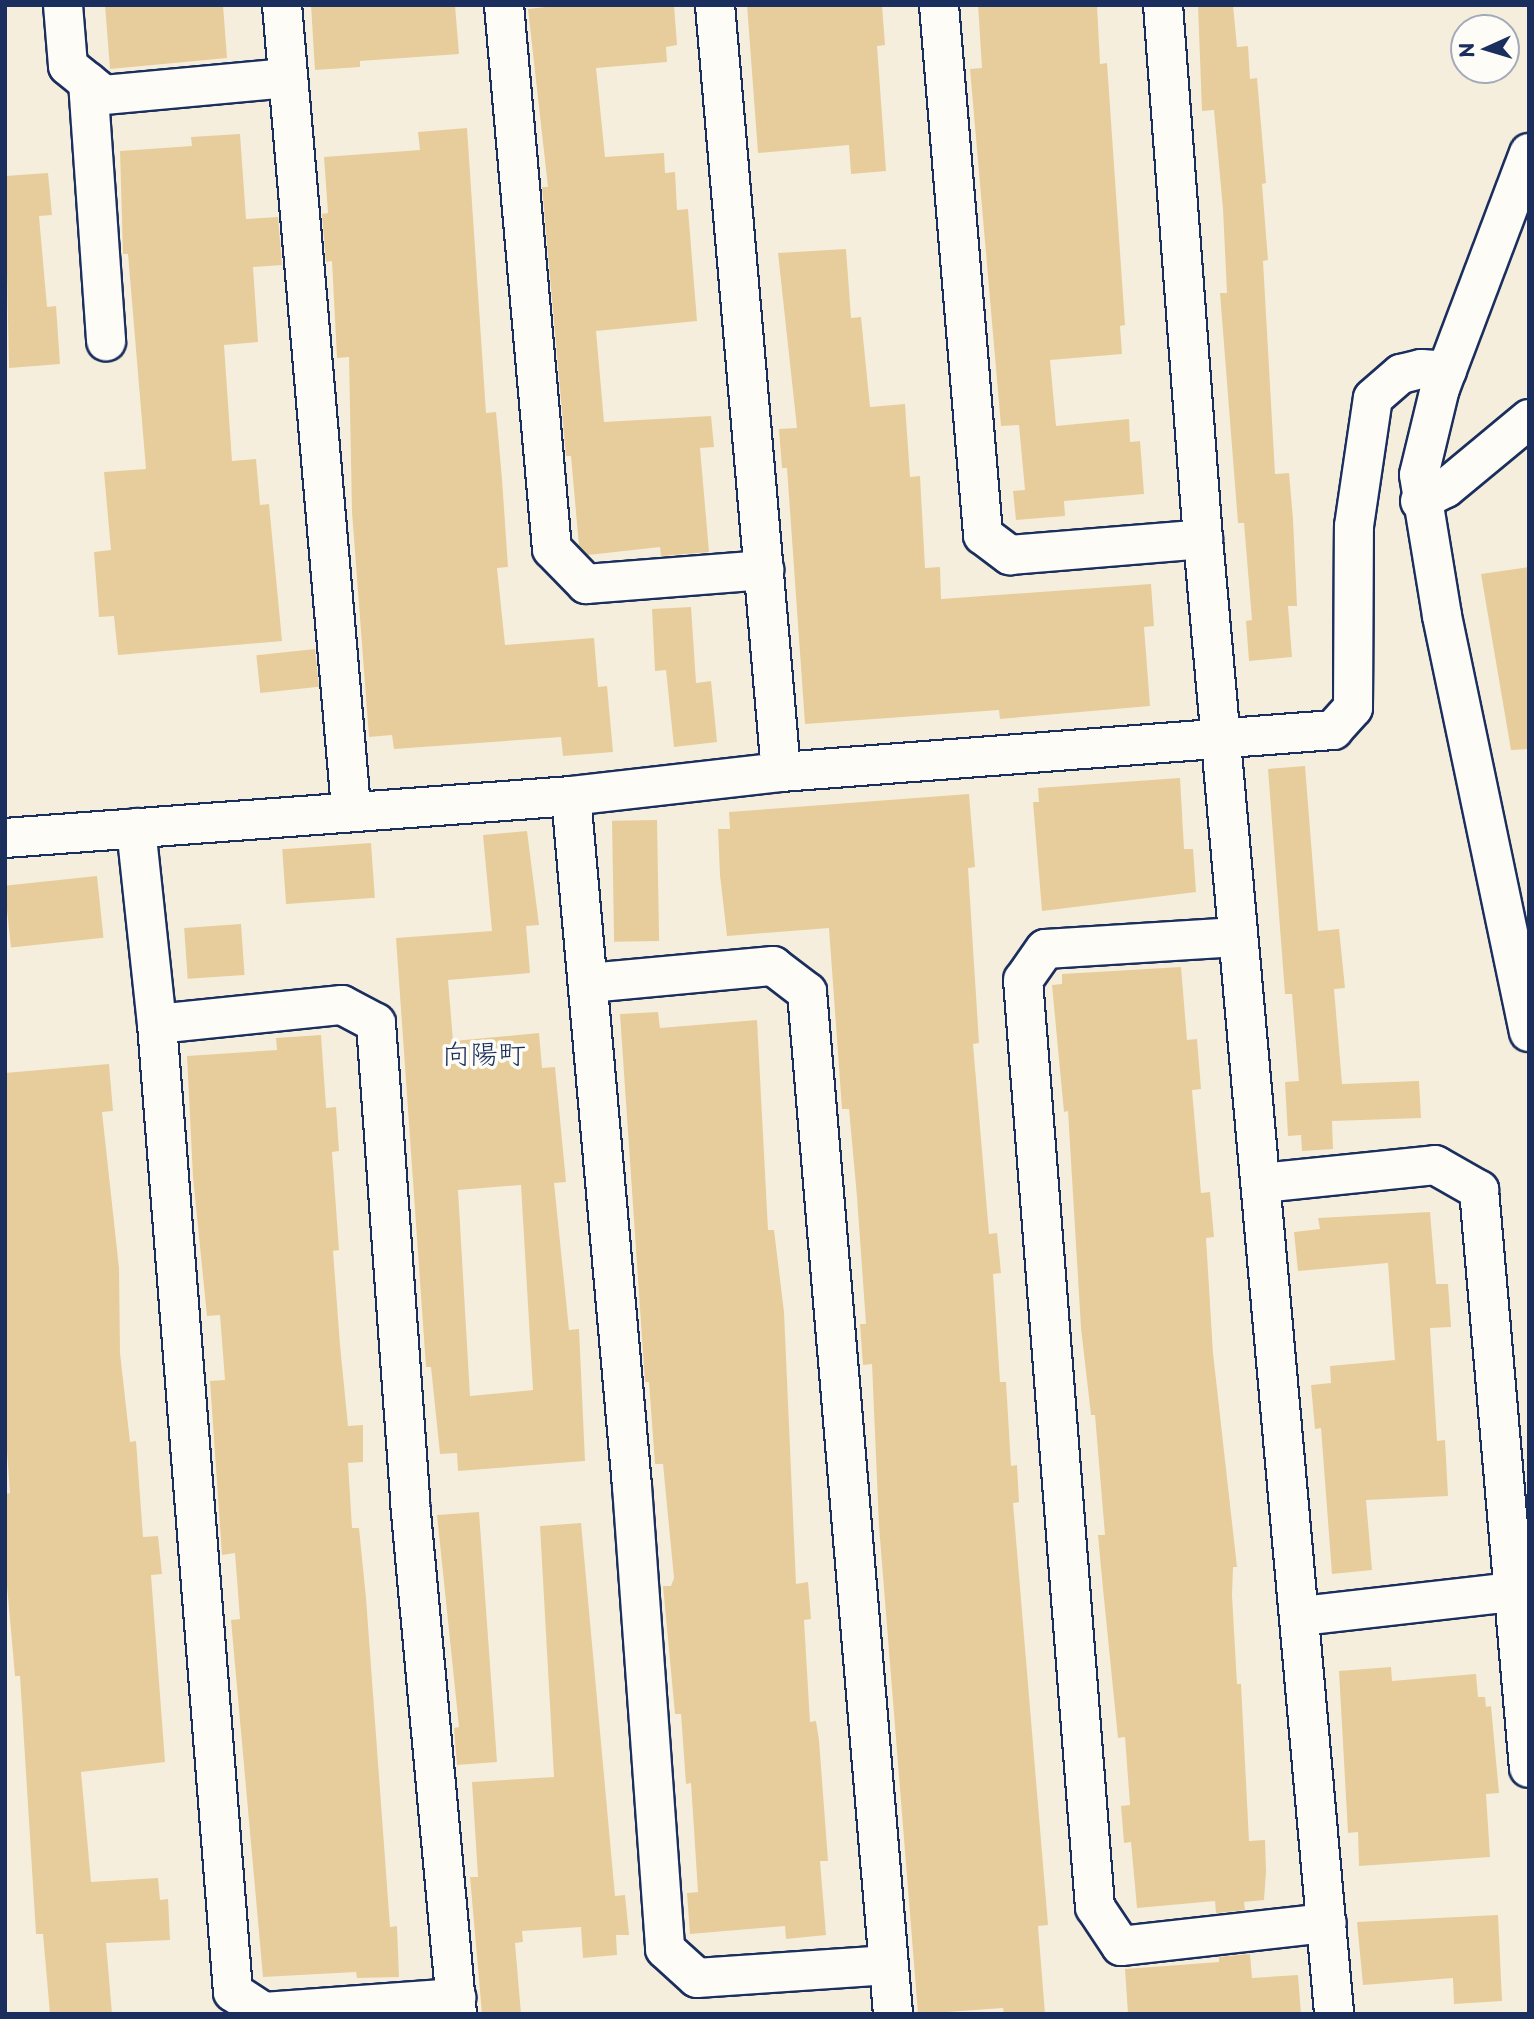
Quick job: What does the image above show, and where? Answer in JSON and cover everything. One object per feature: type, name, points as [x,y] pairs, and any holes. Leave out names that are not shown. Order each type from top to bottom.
[{"type":"street","points":[[63,5],[68,66],[104,95],[288,78]]},
{"type":"street","points":[[282,5],[351,809]]},
{"type":"street","points":[[505,5],[552,549],[586,584],[764,570]]},
{"type":"street","points":[[715,5],[781,772]]},
{"type":"street","points":[[939,5],[984,534],[1010,555],[1203,539]]},
{"type":"street","points":[[1163,5],[1203,539],[1237,937],[1302,1616],[1334,2014]]},
{"type":"street","points":[[88,82],[106,341]]},
{"type":"street","points":[[1529,153],[1447,371],[1424,448],[1420,501],[1529,1032]]},
{"type":"street","points":[[5,838],[351,809],[571,796],[781,772],[1222,741],[1333,730],[1353,708],[1354,526],[1373,398],[1390,380],[1421,369],[1447,371]]},
{"type":"street","points":[[1420,501],[1446,488],[1529,419]]},
{"type":"street","points":[[571,796],[589,983],[666,1949],[697,1978],[889,1965]]},
{"type":"street","points":[[136,828],[156,1024],[233,1992],[264,2012],[457,2006],[410,1502],[376,1023],[342,1005],[156,1024]]},
{"type":"street","points":[[1237,937],[1045,949],[1023,981],[1095,1907],[1121,1946],[1327,1923]]},
{"type":"street","points":[[589,983],[773,966],[807,992],[892,2014]]},
{"type":"street","points":[[1262,1184],[1435,1165],[1479,1189],[1529,1768]]},
{"type":"street","points":[[1302,1616],[1512,1592]]},
{"type":"building","points":[[105,5],[223,5],[227,58],[110,69]]},
{"type":"building","points":[[311,5],[455,5],[459,54],[360,61],[360,67],[315,70]]},
{"type":"building","points":[[564,5],[674,5],[677,45],[666,47],[667,62],[596,68],[605,157],[664,153],[665,173],[675,172],[677,210],[688,209],[697,321],[596,331],[604,422],[711,416],[714,447],[700,448],[709,552],[661,556],[660,547],[588,555],[579,546],[571,456],[566,456],[542,187],[548,187],[528,9]]},
{"type":"building","points":[[747,5],[882,5],[885,45],[877,46],[886,171],[851,174],[849,145],[758,153]]},
{"type":"building","points":[[978,5],[1097,5],[1100,64],[1107,63],[1125,325],[1120,326],[1122,354],[1050,360],[1056,426],[1129,419],[1130,442],[1140,441],[1144,494],[1064,501],[1065,516],[1016,520],[1013,491],[1025,490],[1019,425],[1001,426],[970,69],[982,68]]},
{"type":"building","points":[[1198,5],[1233,5],[1237,47],[1248,46],[1250,79],[1257,78],[1266,183],[1262,184],[1268,260],[1263,261],[1275,474],[1289,473],[1293,519],[1297,606],[1288,606],[1292,657],[1249,661],[1246,621],[1252,620],[1244,523],[1238,523],[1220,293],[1227,293],[1223,209],[1214,110],[1202,111]]},
{"type":"building","points":[[467,128],[486,413],[496,412],[502,479],[508,567],[497,568],[505,645],[594,638],[598,687],[607,686],[613,752],[563,756],[561,737],[394,749],[392,735],[369,737],[352,512],[349,357],[337,358],[332,261],[326,262],[322,214],[328,213],[324,157],[420,150],[418,132]]},
{"type":"building","points":[[240,134],[246,219],[278,217],[282,265],[253,267],[258,342],[224,345],[232,461],[256,459],[260,505],[269,504],[282,641],[118,655],[114,616],[99,617],[94,552],[111,550],[104,472],[146,469],[128,254],[123,254],[120,151],[192,146],[191,137]]},
{"type":"building","points":[[48,173],[52,215],[39,216],[47,307],[56,306],[60,364],[9,368],[5,176]]},
{"type":"building","points":[[846,249],[851,318],[861,317],[870,407],[905,404],[910,477],[920,476],[925,568],[940,567],[941,599],[1151,584],[1154,626],[1144,627],[1150,706],[1000,719],[999,710],[805,724],[787,468],[782,468],[779,429],[797,428],[778,253]]},
{"type":"building","points":[[1529,567],[1529,749],[1511,750],[1481,574]]},
{"type":"building","points":[[691,607],[696,683],[711,681],[717,742],[674,747],[666,670],[655,671],[652,609]]},
{"type":"building","points":[[315,649],[319,687],[260,693],[256,655]]},
{"type":"building","points":[[1305,766],[1318,931],[1339,929],[1345,988],[1334,989],[1342,1084],[1419,1081],[1421,1118],[1332,1121],[1333,1149],[1302,1151],[1301,1135],[1288,1136],[1285,1082],[1299,1081],[1292,994],[1285,994],[1268,769]]},
{"type":"building","points":[[1180,778],[1184,849],[1193,849],[1196,892],[1042,911],[1033,802],[1039,802],[1038,788]]},
{"type":"building","points":[[969,794],[975,867],[968,868],[979,1043],[973,1044],[989,1234],[997,1233],[1001,1273],[993,1274],[1000,1382],[1006,1382],[1011,1466],[1017,1465],[1019,1502],[1013,1503],[1048,1925],[1038,1926],[1045,2014],[1004,2014],[1003,2008],[918,2014],[879,1526],[872,1364],[863,1365],[860,1324],[866,1324],[857,1197],[849,1109],[842,1109],[829,928],[727,936],[720,875],[718,829],[730,829],[729,812]]},
{"type":"building","points":[[657,820],[659,941],[614,942],[612,821]]},
{"type":"building","points":[[527,831],[539,925],[526,926],[530,973],[448,980],[453,1041],[539,1033],[542,1068],[555,1067],[566,1182],[554,1183],[569,1330],[579,1329],[585,1461],[458,1471],[457,1453],[440,1454],[431,1367],[426,1367],[396,938],[492,931],[483,835]],"holes":[[[521,1185],[533,1390],[470,1396],[458,1190]]]},
{"type":"building","points":[[371,843],[375,898],[286,904],[282,849]]},
{"type":"building","points":[[97,876],[103,938],[11,947],[5,886]]},
{"type":"building","points":[[241,924],[245,975],[188,979],[184,928]]},
{"type":"building","points":[[1181,967],[1187,1040],[1197,1039],[1201,1089],[1192,1090],[1201,1193],[1210,1192],[1214,1237],[1206,1238],[1213,1353],[1237,1567],[1233,1567],[1232,1595],[1237,1684],[1241,1684],[1249,1841],[1265,1840],[1264,1900],[1244,1902],[1245,1910],[1216,1913],[1215,1901],[1137,1908],[1131,1842],[1124,1843],[1121,1806],[1130,1805],[1125,1737],[1118,1738],[1103,1589],[1098,1535],[1105,1535],[1095,1415],[1091,1415],[1081,1328],[1068,1111],[1064,1112],[1052,985],[1062,984],[1062,974]]},
{"type":"building","points":[[658,1012],[660,1028],[757,1020],[768,1230],[774,1230],[784,1312],[796,1584],[808,1582],[811,1619],[804,1620],[810,1722],[816,1721],[819,1740],[828,1861],[820,1861],[826,1935],[786,1939],[785,1926],[690,1934],[687,1893],[698,1892],[691,1783],[686,1784],[681,1714],[675,1714],[663,1586],[671,1586],[674,1578],[663,1464],[655,1464],[649,1382],[645,1382],[620,1014]]},
{"type":"building","points":[[321,1035],[326,1108],[336,1107],[339,1151],[332,1152],[339,1250],[333,1251],[348,1426],[363,1425],[363,1462],[348,1463],[352,1528],[359,1528],[390,1927],[397,1926],[399,1977],[357,1978],[356,1972],[263,1977],[231,1620],[240,1619],[235,1553],[222,1555],[210,1381],[225,1380],[220,1315],[207,1316],[193,1177],[187,1056],[277,1050],[276,1038]]},
{"type":"building","points":[[109,1064],[113,1111],[102,1112],[119,1268],[120,1353],[130,1442],[136,1441],[143,1537],[158,1536],[162,1574],[151,1575],[165,1762],[81,1772],[91,1882],[158,1878],[160,1900],[168,1899],[170,1940],[106,1943],[112,2014],[50,2014],[43,1934],[36,1934],[20,1676],[15,1676],[5,1563],[5,1494],[10,1493],[5,1422],[5,1073]]},
{"type":"building","points":[[1430,1212],[1436,1284],[1448,1284],[1451,1327],[1430,1328],[1437,1441],[1445,1440],[1448,1496],[1366,1500],[1372,1570],[1332,1574],[1321,1428],[1315,1429],[1311,1385],[1331,1383],[1330,1366],[1395,1360],[1388,1263],[1298,1271],[1294,1232],[1320,1229],[1318,1218]]},
{"type":"building","points":[[479,1512],[497,1762],[457,1765],[454,1728],[459,1727],[437,1515]]},
{"type":"building","points":[[581,1523],[615,1896],[625,1895],[629,1935],[616,1935],[617,1955],[583,1958],[581,1927],[522,1931],[523,1942],[515,1943],[521,2014],[482,2014],[470,1877],[478,1877],[472,1782],[554,1777],[540,1526]]},
{"type":"building","points":[[1391,1667],[1392,1681],[1476,1674],[1478,1697],[1485,1697],[1486,1707],[1491,1706],[1499,1793],[1486,1794],[1490,1857],[1359,1866],[1358,1832],[1348,1833],[1339,1671]]},
{"type":"building","points":[[1498,1915],[1502,2001],[1454,2004],[1453,1978],[1363,1985],[1357,1922]]},
{"type":"building","points":[[1250,1954],[1252,1978],[1298,1975],[1301,2014],[1128,2014],[1125,1969],[1219,1962],[1219,1957]]},
{"type":"district","name":"向陽町","points":[[484,1053]]}]
